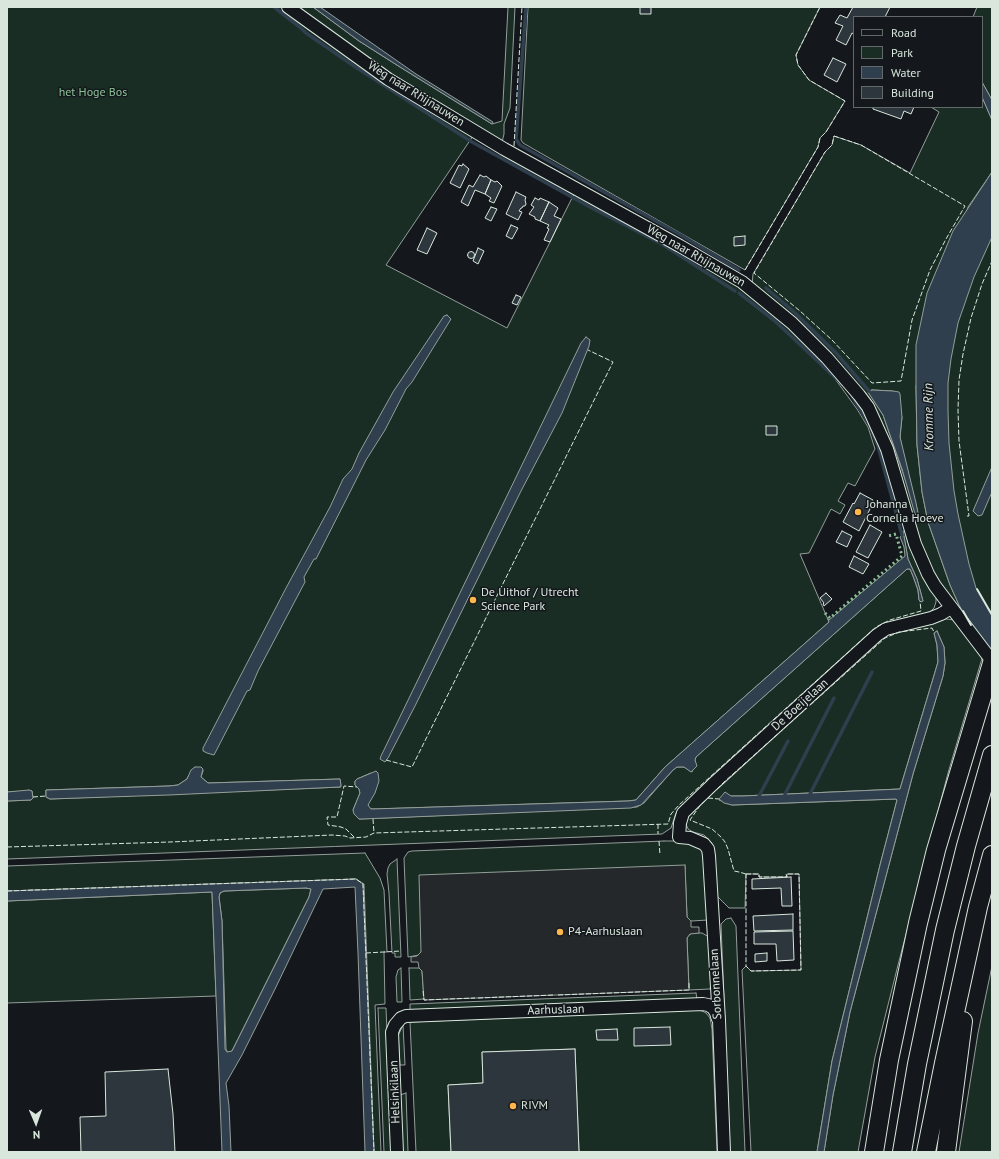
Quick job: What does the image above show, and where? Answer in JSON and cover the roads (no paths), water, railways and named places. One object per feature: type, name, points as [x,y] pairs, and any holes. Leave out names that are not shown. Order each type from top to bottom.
[{"type":"highway","points":[[874,1152],[889,1060],[918,923],[936,850],[991,666]]},
{"type":"highway","points":[[902,1152],[917,1064],[945,930],[966,846],[992,755]]},
{"type":"highway","points":[[926,1152],[978,907],[992,855]]},
{"type":"highway","points":[[946,1152],[978,907]]},
{"type":"street","name":"Weg naar Rhijnauwen","points":[[292,10],[388,78],[504,149],[742,282],[792,323],[827,358],[859,394],[868,407],[887,449],[915,544],[934,586],[991,666]]},
{"type":"street","name":"De Boeijelaan","points":[[679,837],[682,813],[877,635],[886,629],[932,618],[951,608]]},
{"type":"street","name":"Sorbonnelaan","points":[[679,837],[698,840],[708,849],[719,1020],[724,1152]]},
{"type":"street","name":"Aarhuslaan","points":[[392,1032],[397,1021],[406,1016],[703,1004],[713,1008],[719,1020]]},
{"type":"street","name":"Helsinkilaan","points":[[392,1032],[397,1152]]},
{"type":"water","points":[[313,7],[320,7],[416,74],[493,122],[492,124],[359,41]]},
{"type":"water","points":[[983,84],[992,100],[992,120],[983,99]]},
{"type":"water","name":"Kromme Rijn","points":[[992,172],[992,237],[974,277],[958,323],[948,383],[948,411],[949,443],[958,514],[976,588],[992,615],[992,655],[972,627],[959,605],[950,585],[928,522],[922,492],[917,445],[916,345],[927,293],[953,231]]},
{"type":"water","points":[[447,315],[451,319],[412,382],[406,389],[385,430],[366,460],[316,559],[314,559],[304,577],[305,582],[258,671],[250,690],[247,691],[214,755],[203,751],[203,748],[330,507],[343,479],[352,469],[359,453],[393,392],[444,316]]},
{"type":"water","points":[[586,337],[590,340],[589,346],[562,413],[521,491],[415,706],[385,762],[380,759],[381,756],[581,343]]},
{"type":"water","points":[[872,390],[893,391],[899,392],[900,394],[902,417],[900,437],[916,503],[918,513],[916,515],[883,415],[868,392]]},
{"type":"water","points":[[992,467],[992,492],[982,515],[978,516],[973,511]]},
{"type":"water","points":[[902,535],[904,536],[908,559],[917,579],[923,601],[921,602],[919,600],[918,590],[913,576],[910,569],[907,569],[696,757],[695,760],[697,766],[691,772],[684,767],[677,767],[641,805],[631,808],[362,819],[359,819],[354,814],[353,810],[360,793],[359,789],[355,785],[355,781],[376,771],[378,773],[379,781],[375,793],[368,805],[371,809],[636,800],[665,767],[829,622],[828,619],[829,620],[905,556],[904,547],[900,537]]},
{"type":"water","points":[[937,631],[944,647],[945,663],[943,676],[913,774],[850,1012],[833,1095],[824,1152],[817,1152],[832,1061],[897,800],[732,805],[724,803],[719,799],[725,792],[731,796],[742,796],[900,789],[938,662],[937,645],[934,633]]},
{"type":"water","points":[[195,767],[201,767],[203,769],[201,777],[208,783],[340,779],[341,785],[340,787],[169,795],[50,799],[46,797],[46,790],[178,785],[187,779],[191,770]]},
{"type":"water","points":[[32,791],[33,798],[31,800],[7,801],[7,792]]},
{"type":"water","points":[[356,879],[363,884],[374,1152],[365,1152],[355,887],[323,889],[242,1055],[226,1083],[229,1106],[231,1152],[222,1152],[212,892],[7,901],[7,891]],"holes":[[[311,889],[309,897],[232,1051],[227,1052],[225,1049],[220,893],[224,891]]]},
{"type":"waterway","points":[[274,7],[306,33],[354,66],[472,142],[590,207],[662,244],[735,291]]},
{"type":"waterway","points":[[526,7],[516,139],[520,145],[679,234],[739,270]]},
{"type":"waterway","points":[[766,288],[794,312],[836,353],[869,391]]},
{"type":"waterway","points":[[739,293],[775,321],[842,384]]},
{"type":"waterway","points":[[852,396],[870,426],[878,446],[902,535]]},
{"type":"waterway","points":[[810,794],[872,672]]},
{"type":"waterway","points":[[785,794],[834,698]]},
{"type":"waterway","points":[[759,796],[788,741]]},
{"type":"place","name":"Johanna Cornelia Hoeve","points":[[858,512]]},
{"type":"place","name":"De Uithof / Utrecht Science Park","points":[[473,600]]},
{"type":"place","name":"P4-Aarhuslaan","points":[[560,932]]},
{"type":"place","name":"RIVM","points":[[513,1106]]},
{"type":"park label","name":"het Hoge Bos","points":[[93,93]]}]
